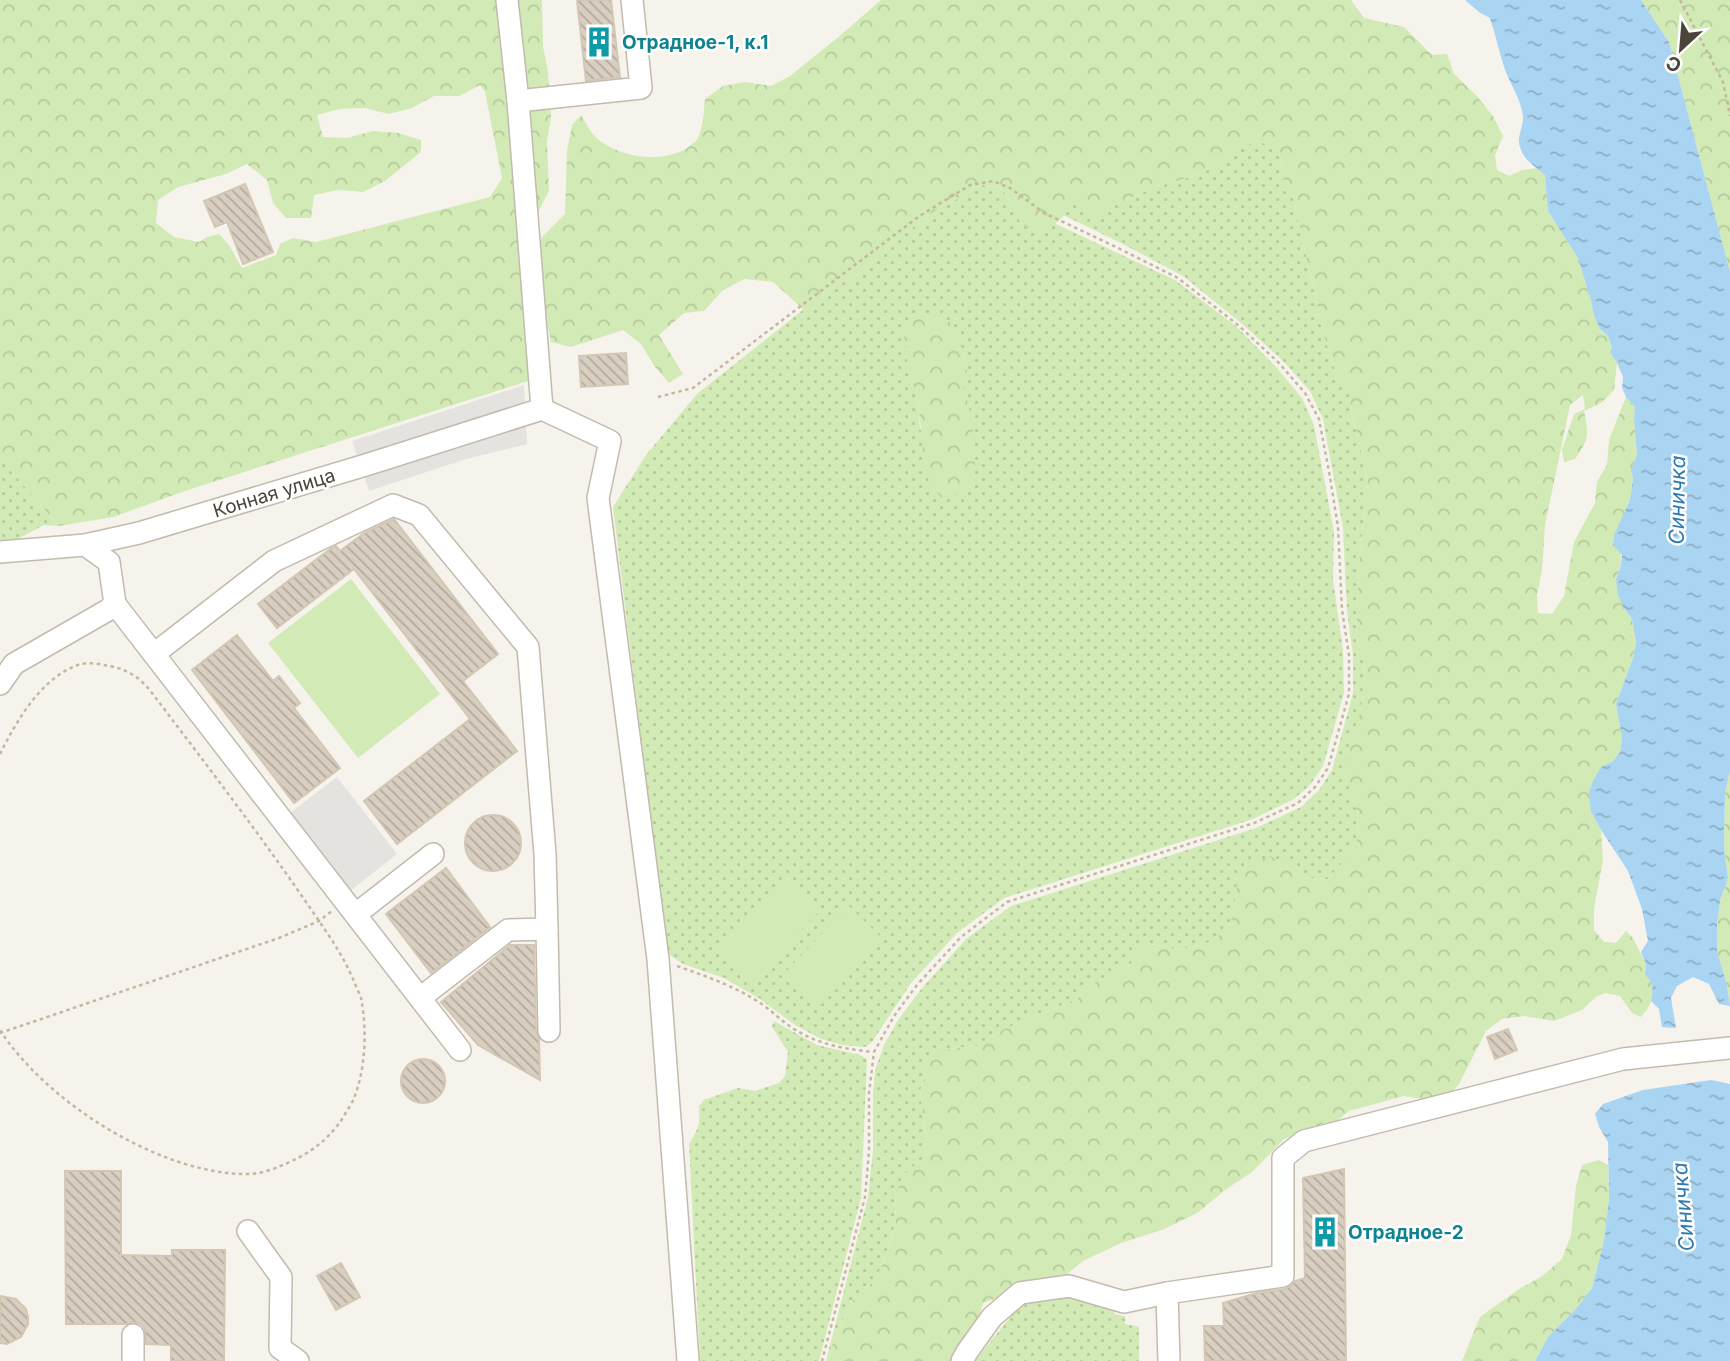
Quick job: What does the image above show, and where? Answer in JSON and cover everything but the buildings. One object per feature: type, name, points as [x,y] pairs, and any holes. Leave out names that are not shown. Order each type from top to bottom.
[{"type":"street","points":[[507,0],[518,101],[542,409],[610,441],[598,498],[658,959],[688,1361]]},
{"type":"street","points":[[518,101],[641,88],[632,0]]},
{"type":"street","name":"Конная улица","points":[[0,552],[85,545],[151,530],[542,409]]},
{"type":"street","points":[[154,654],[274,561],[393,505],[419,515],[528,647],[545,854],[549,1031]]},
{"type":"street","points":[[85,545],[109,562],[116,604],[460,1049]]},
{"type":"street","points":[[0,684],[15,664],[116,604]]},
{"type":"street","points":[[351,908],[433,854]]},
{"type":"street","points":[[420,998],[508,930],[547,929]]},
{"type":"street","points":[[962,1361],[992,1317],[1020,1293],[1069,1286],[1124,1302],[1283,1276],[1283,1158],[1304,1141],[1623,1059],[1730,1048]]},
{"type":"street","points":[[248,1231],[281,1277],[280,1348],[298,1361]]},
{"type":"street","points":[[1167,1293],[1169,1361]]},
{"type":"street","points":[[133,1335],[133,1361]]},
{"type":"path","points":[[1680,0],[1723,82],[1730,116]]},
{"type":"path","points":[[658,397],[694,388],[918,217],[970,185],[993,181],[1010,188],[1044,213],[1178,278],[1238,325],[1278,362],[1305,393],[1319,419],[1330,477],[1338,527],[1342,610],[1349,656],[1349,694],[1328,768],[1315,787],[1298,803],[1254,823],[1007,902],[961,937],[917,985],[894,1016],[874,1052],[869,1093],[869,1151],[865,1197],[822,1361]]},
{"type":"path","points":[[0,754],[30,704],[63,673],[83,664],[98,664],[119,668],[134,675],[158,699],[277,859],[319,920],[344,957],[360,997],[364,1031],[362,1068],[354,1098],[336,1129],[314,1150],[281,1166],[251,1174],[214,1172],[172,1160],[136,1144],[75,1109],[35,1074],[1,1032],[279,938],[319,920],[351,908]]},
{"type":"path","points":[[658,959],[722,982],[758,1001],[792,1028],[819,1042],[874,1052]]},
{"type":"green space","points":[[0,0],[542,0],[543,47],[548,71],[551,118],[547,141],[549,191],[520,237],[518,253],[531,380],[188,490],[113,517],[59,526],[0,458]],"holes":[[[480,85],[485,92],[502,178],[490,197],[316,242],[293,238],[280,244],[276,255],[242,268],[229,245],[219,234],[199,242],[174,237],[156,223],[158,200],[178,187],[226,174],[247,164],[267,180],[273,203],[286,218],[311,218],[314,195],[338,190],[363,192],[385,181],[421,152],[421,140],[398,133],[373,131],[347,138],[323,137],[317,115],[340,109],[365,108],[389,114],[412,108],[434,96],[459,96]]]},
{"type":"green space","points":[[881,0],[1351,0],[1364,18],[1404,27],[1432,55],[1447,54],[1454,74],[1493,116],[1503,136],[1495,155],[1497,170],[1509,176],[1522,170],[1537,168],[1545,175],[1548,211],[1578,258],[1594,316],[1600,329],[1608,336],[1612,349],[1610,352],[1617,363],[1614,390],[1601,403],[1584,411],[1587,431],[1585,441],[1575,459],[1564,462],[1562,450],[1574,414],[1585,409],[1583,395],[1570,405],[1545,525],[1542,570],[1537,595],[1538,613],[1552,614],[1564,596],[1574,542],[1595,503],[1597,482],[1607,465],[1609,440],[1626,397],[1635,407],[1637,454],[1632,470],[1630,500],[1624,513],[1620,569],[1616,579],[1624,608],[1632,619],[1636,642],[1616,704],[1622,738],[1620,752],[1612,762],[1591,812],[1601,830],[1603,860],[1594,908],[1594,930],[1604,942],[1616,943],[1626,931],[1633,938],[1646,964],[1645,975],[1653,990],[1651,1002],[1645,1012],[1641,1017],[1632,1013],[1620,996],[1605,993],[1596,997],[1582,1010],[1554,1021],[1524,1016],[1502,1019],[1486,1031],[1459,1084],[1448,1097],[1434,1104],[1404,1096],[1349,1111],[1336,1122],[1324,1123],[1284,1139],[1252,1172],[1197,1213],[1083,1261],[1055,1284],[1018,1290],[983,1303],[974,1332],[954,1361],[828,1361],[835,1334],[857,1294],[875,1281],[886,1256],[896,1221],[895,1195],[904,1174],[924,1158],[927,1142],[920,1091],[926,1074],[924,1060],[948,1049],[977,1046],[1004,1029],[1077,999],[1097,981],[1130,965],[1140,949],[1151,944],[1179,950],[1207,943],[1228,930],[1237,884],[1248,865],[1270,856],[1286,864],[1300,878],[1328,879],[1344,861],[1357,840],[1358,814],[1344,768],[1360,713],[1364,687],[1365,665],[1356,635],[1367,481],[1350,396],[1344,381],[1335,370],[1324,335],[1293,189],[1283,178],[1279,155],[1260,141],[1240,147],[1221,164],[1156,187],[1096,215],[1074,203],[1060,220],[1042,234],[1021,224],[1012,203],[1000,187],[982,185],[936,210],[887,247],[866,270],[828,290],[804,310],[773,282],[744,279],[722,291],[704,311],[684,313],[659,335],[683,374],[669,383],[641,344],[623,330],[571,347],[551,342],[534,257],[542,237],[565,214],[567,151],[572,125],[581,115],[592,133],[601,141],[624,153],[651,157],[676,153],[696,141],[703,121],[705,99],[723,86],[745,82],[771,86],[790,76]]},
{"type":"green space","points":[[1641,0],[1730,0],[1730,272],[1669,42]]},
{"type":"green space","points":[[1260,141],[1279,155],[1283,178],[1293,189],[1324,335],[1335,370],[1344,381],[1350,396],[1367,481],[1356,635],[1365,665],[1364,687],[1350,791],[1358,814],[1357,840],[1328,879],[1300,878],[1286,864],[1237,884],[1228,930],[1207,943],[1179,950],[1151,944],[1140,949],[1130,965],[1097,981],[1077,999],[1004,1029],[977,1046],[948,1049],[926,1074],[920,1091],[927,1142],[924,1158],[904,1174],[895,1195],[896,1221],[886,1256],[875,1281],[857,1294],[835,1334],[826,1361],[868,1197],[873,1151],[875,1070],[884,1045],[898,1020],[922,988],[966,939],[1011,906],[1256,828],[1301,807],[1319,790],[1332,770],[1353,693],[1353,655],[1347,611],[1343,528],[1323,419],[1310,391],[1283,361],[1183,276],[1063,215],[1074,203],[1096,215],[1156,187],[1221,164],[1240,147]]},
{"type":"green space","points":[[982,185],[1000,187],[1012,203],[1021,224],[1042,234],[1054,223],[1175,280],[1237,327],[1276,367],[1302,398],[1314,425],[1334,532],[1333,579],[1343,651],[1344,693],[1323,766],[1310,785],[1294,799],[1253,819],[1004,898],[957,933],[911,983],[872,1042],[866,1047],[842,1045],[821,1039],[724,978],[683,964],[667,953],[613,507],[646,455],[698,393],[828,290],[866,270],[887,247],[936,210]],"holes":[[[963,351],[967,371],[963,385],[920,430],[918,400],[908,368]]]},
{"type":"green space","points":[[914,314],[935,314],[951,323],[963,351],[967,371],[963,386],[971,415],[975,474],[965,491],[943,499],[930,486],[924,462],[918,400],[908,368],[904,333]]},
{"type":"green space","points":[[0,458],[59,526],[44,525],[14,541],[0,542]]},
{"type":"green space","points":[[351,579],[440,694],[358,758],[268,643]]},
{"type":"green space","points":[[1730,771],[1730,1006],[1717,951],[1717,925],[1720,901],[1728,878],[1724,849],[1725,793]]},
{"type":"green space","points":[[784,877],[819,911],[753,980],[718,946]]},
{"type":"green space","points":[[849,906],[884,940],[817,1009],[782,975]]},
{"type":"green space","points":[[774,1021],[817,1045],[867,1059],[861,1198],[819,1361],[700,1361],[689,1143],[697,1130],[699,1106],[704,1100],[738,1088],[755,1091],[779,1083],[785,1076],[788,1052],[772,1027]]},
{"type":"green space","points":[[1599,1160],[1608,1165],[1609,1199],[1604,1241],[1592,1288],[1548,1337],[1535,1361],[1462,1361],[1480,1317],[1541,1277],[1562,1259],[1571,1235],[1576,1186],[1582,1165]]},
{"type":"green space","points":[[1053,1293],[1116,1306],[1114,1314],[1125,1316],[1125,1324],[1139,1327],[1139,1361],[975,1361],[1016,1310],[1035,1298]]},
{"type":"shaded area","points":[[524,385],[527,444],[466,459],[369,491],[352,441]]},
{"type":"shaded area","points":[[337,777],[397,854],[350,891],[290,813]]},
{"type":"water","name":"Синичка","points":[[1465,0],[1641,0],[1669,42],[1730,272],[1730,771],[1725,793],[1724,849],[1728,878],[1720,901],[1717,951],[1730,1006],[1719,1004],[1709,984],[1693,977],[1677,986],[1671,998],[1676,1028],[1662,1027],[1659,1009],[1651,1001],[1652,987],[1645,975],[1646,964],[1641,952],[1648,941],[1642,909],[1628,871],[1591,812],[1589,793],[1601,767],[1612,762],[1620,752],[1622,738],[1616,704],[1636,642],[1632,619],[1618,595],[1616,579],[1622,555],[1614,546],[1614,535],[1630,500],[1633,478],[1631,470],[1637,454],[1635,407],[1622,388],[1623,377],[1610,352],[1612,348],[1608,336],[1600,329],[1594,316],[1578,258],[1548,211],[1545,175],[1527,160],[1520,147],[1522,110],[1505,70],[1490,18]]},
{"type":"water","name":"Синичка","points":[[1711,1080],[1730,1084],[1730,1361],[1535,1361],[1548,1337],[1592,1288],[1604,1241],[1609,1199],[1608,1142],[1595,1114],[1603,1104],[1643,1090]]},
{"type":"place","name":"Отрадное-1, к.1","points":[[599,42]]},
{"type":"place","name":"Отрадное-2","points":[[1325,1232]]}]
